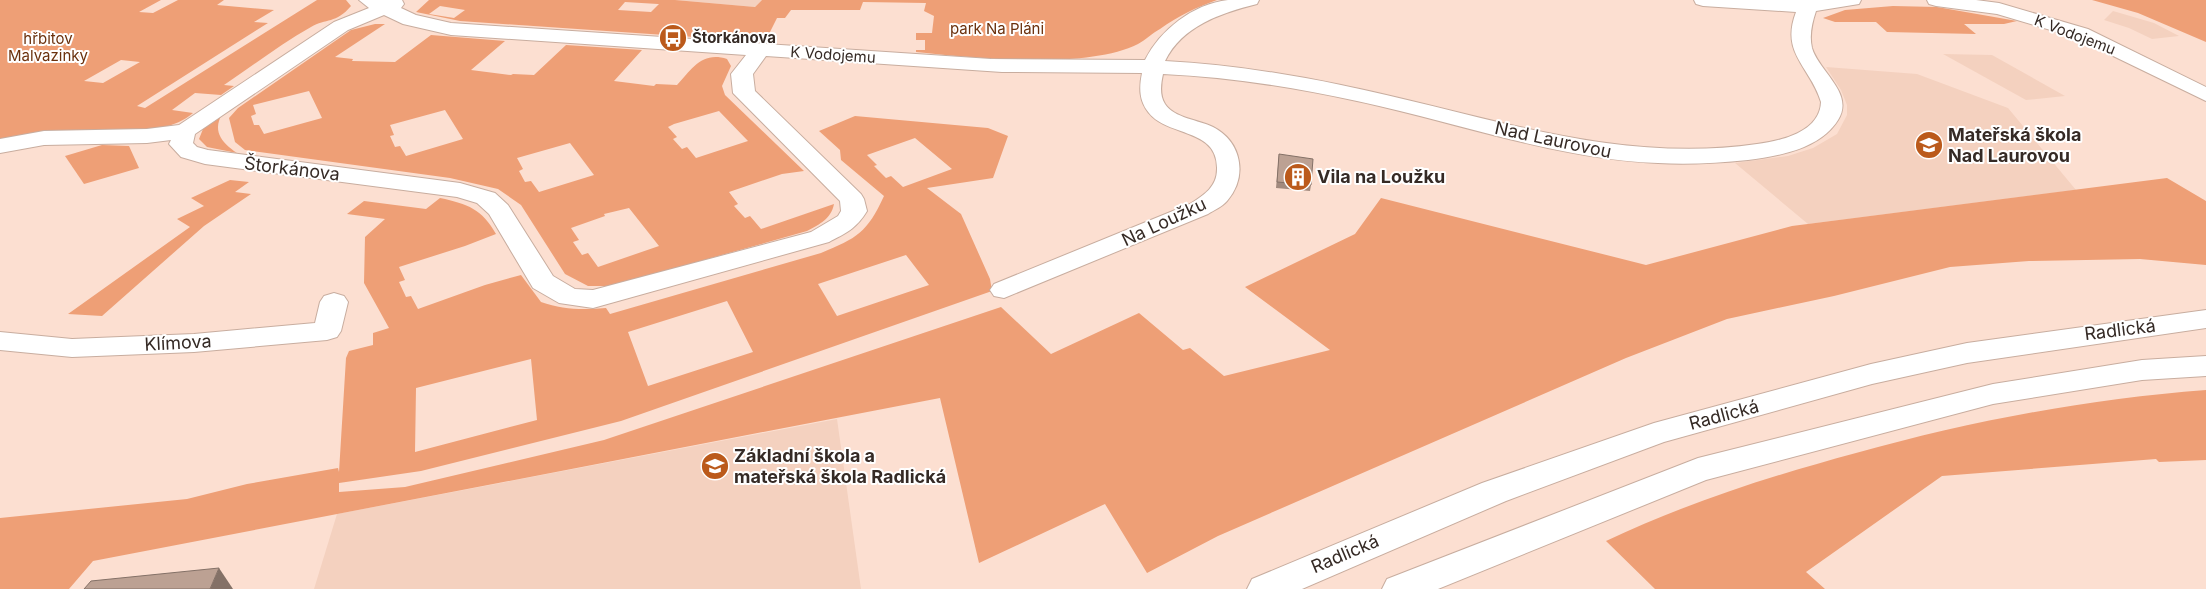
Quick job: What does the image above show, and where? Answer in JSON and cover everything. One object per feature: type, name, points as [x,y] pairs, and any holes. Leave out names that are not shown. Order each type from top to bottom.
[{"type":"street","points":[[1151,65],[1159,48],[1177,31],[1200,17],[1250,0]]},
{"type":"street","points":[[1703,0],[1808,7],[1852,0]]},
{"type":"street","name":"K Vodojemu","points":[[1936,0],[1999,9],[2081,33],[2206,95]]},
{"type":"street","points":[[0,146],[44,138],[147,136],[185,131],[341,26],[386,3]]},
{"type":"street","name":"K Vodojemu","points":[[386,3],[410,20],[451,29],[1021,66],[1151,65]]},
{"type":"street","name":"Nad Laurovou","points":[[1151,65],[1229,73],[1359,95],[1576,147],[1656,158],[1722,157],[1791,144],[1812,136],[1830,118],[1832,108],[1830,96],[1802,50],[1800,30],[1808,7]]},
{"type":"street","name":"Štorkánova","points":[[185,131],[180,144],[189,152],[205,157],[460,190],[486,198],[499,210],[543,282],[569,297],[593,299],[820,237],[848,221],[854,211],[852,199],[744,93],[742,74],[760,50]]},
{"type":"street","name":"Na Loužku","points":[[1004,290],[1199,209],[1218,196],[1228,180],[1230,164],[1223,147],[1208,133],[1161,113],[1152,102],[1151,65]]},
{"type":"street","name":"Klímova","points":[[0,341],[72,348],[194,343],[327,331],[334,302]]},
{"type":"street","name":"Radlická","points":[[1265,589],[1494,492],[1654,434],[1871,374],[1967,353],[2206,319]]},
{"type":"street","points":[[1400,589],[1698,470],[1993,394],[2142,370],[2206,366]]},
{"type":"shaded area","points":[[675,0],[762,0],[755,7]]},
{"type":"shaded area","points":[[2113,11],[2154,23],[2179,36],[2152,39],[2129,28],[2104,20]]},
{"type":"shaded area","points":[[1943,54],[1992,55],[2065,96],[2026,100]]},
{"type":"shaded area","name":"Mateřská škola Nad Laurovou","points":[[1826,67],[1917,74],[2008,108],[2076,190],[1808,224],[1735,163],[1788,156],[1813,148],[1837,134],[1847,115],[1847,105],[1841,90]]},
{"type":"shaded area","name":"Základní škola a mateřská škola Radlická","points":[[837,419],[861,589],[314,589],[337,514]]},
{"type":"green space","name":"hřbitov Malvazinky","points":[[0,0],[161,0],[139,12],[153,13],[178,0],[224,0],[217,5],[274,10],[254,22],[268,23],[137,106],[145,108],[317,0],[346,0],[351,6],[341,16],[316,24],[267,55],[224,85],[234,86],[221,95],[195,93],[172,110],[193,113],[166,127],[135,131],[73,131],[0,140]],"holes":[[[121,60],[140,62],[103,83],[84,81]]]},
{"type":"green space","name":"park Na Pláni","points":[[429,0],[675,0],[755,7],[762,0],[1217,0],[1181,16],[1138,44],[1116,52],[1060,60],[998,59],[916,52],[916,50],[925,50],[925,40],[916,40],[916,33],[932,33],[934,16],[924,11],[926,3],[863,2],[860,10],[791,10],[785,18],[777,18],[764,44],[738,40],[460,21],[416,12]],"holes":[[[625,2],[658,4],[659,4],[651,12],[618,10]],[[440,6],[465,10],[454,18],[429,14]]]},
{"type":"green space","points":[[2092,0],[2206,0],[2206,42],[2138,13]]},
{"type":"green space","points":[[1893,6],[1937,7],[2017,21],[2004,24],[1964,24],[1976,34],[1887,32],[1876,22],[1835,22],[1823,18],[1845,10]]},
{"type":"green space","points":[[375,24],[385,24],[335,57],[353,59],[352,61],[395,62],[431,35],[505,41],[471,70],[511,75],[534,75],[566,45],[642,50],[614,81],[654,86],[656,84],[677,85],[704,59],[718,57],[727,59],[731,66],[722,86],[725,95],[804,171],[782,174],[729,192],[738,204],[734,206],[745,218],[750,216],[761,229],[834,204],[833,209],[824,220],[807,231],[612,286],[588,286],[565,274],[521,205],[498,189],[450,178],[245,150],[235,142],[229,118],[238,108],[351,30]],"holes":[[[309,91],[322,118],[264,134],[259,125],[254,125],[251,116],[256,114],[253,105]],[[445,110],[463,139],[406,156],[400,146],[395,147],[390,136],[394,135],[390,125]],[[719,111],[748,141],[696,158],[687,147],[682,149],[673,139],[677,137],[668,127]],[[570,143],[594,175],[539,192],[531,181],[525,182],[519,171],[523,169],[517,158]],[[629,208],[659,246],[598,267],[588,253],[582,255],[573,242],[579,240],[571,228],[605,216],[604,214]]]},
{"type":"green space","points":[[224,111],[218,124],[218,130],[222,140],[237,153],[207,147],[199,139],[205,124]]},
{"type":"green space","points":[[855,116],[988,128],[1008,136],[993,178],[927,188],[961,214],[990,279],[992,291],[621,421],[421,471],[339,483],[339,492],[405,487],[604,440],[1001,307],[1051,354],[1139,313],[1183,350],[1190,348],[1224,376],[1330,350],[1245,287],[1355,234],[1381,198],[1646,265],[1792,226],[2167,178],[2206,201],[2206,265],[2140,259],[2029,261],[1950,267],[1834,296],[1727,319],[1626,358],[1218,536],[1147,573],[1105,504],[979,563],[940,398],[93,561],[69,589],[0,589],[0,518],[187,499],[247,484],[338,468],[339,472],[346,358],[349,351],[373,345],[373,333],[389,328],[364,283],[365,237],[385,219],[347,214],[364,201],[426,209],[440,198],[450,200],[466,205],[480,213],[496,234],[399,267],[405,280],[399,282],[406,297],[411,296],[418,309],[485,285],[521,275],[541,302],[557,307],[574,309],[606,308],[610,314],[821,253],[844,243],[860,233],[872,218],[884,196],[841,160],[840,150],[819,131]],"holes":[[[915,138],[952,169],[903,187],[891,176],[886,178],[874,166],[877,165],[867,155]],[[906,255],[929,285],[837,316],[818,284]],[[727,301],[753,352],[648,386],[628,332]],[[531,359],[537,420],[415,452],[416,388]]]},
{"type":"green space","points":[[102,145],[129,146],[139,168],[84,184],[65,156]]},
{"type":"green space","points":[[230,180],[249,182],[235,192],[251,194],[204,226],[102,316],[68,314],[190,227],[177,219],[204,206],[191,198]]},
{"type":"green space","points":[[2206,390],[2206,460],[2159,462],[2156,459],[1942,476],[1806,572],[1825,589],[1655,589],[1606,541],[1667,514],[1729,491],[1899,441],[1986,421],[2073,405]]},
{"type":"building","points":[[1279,154],[1313,159],[1311,185],[1277,182]]},
{"type":"building","points":[[219,568],[210,589],[84,589],[91,581]]},
{"type":"place","name":"Štorkánova","points":[[673,38]]},
{"type":"place","name":"Mateřská škola Nad Laurovou","points":[[1929,145]]},
{"type":"place","name":"Vila na Loužku","points":[[1298,177]]},
{"type":"place","name":"Základní škola a mateřská škola Radlická","points":[[715,466]]}]
